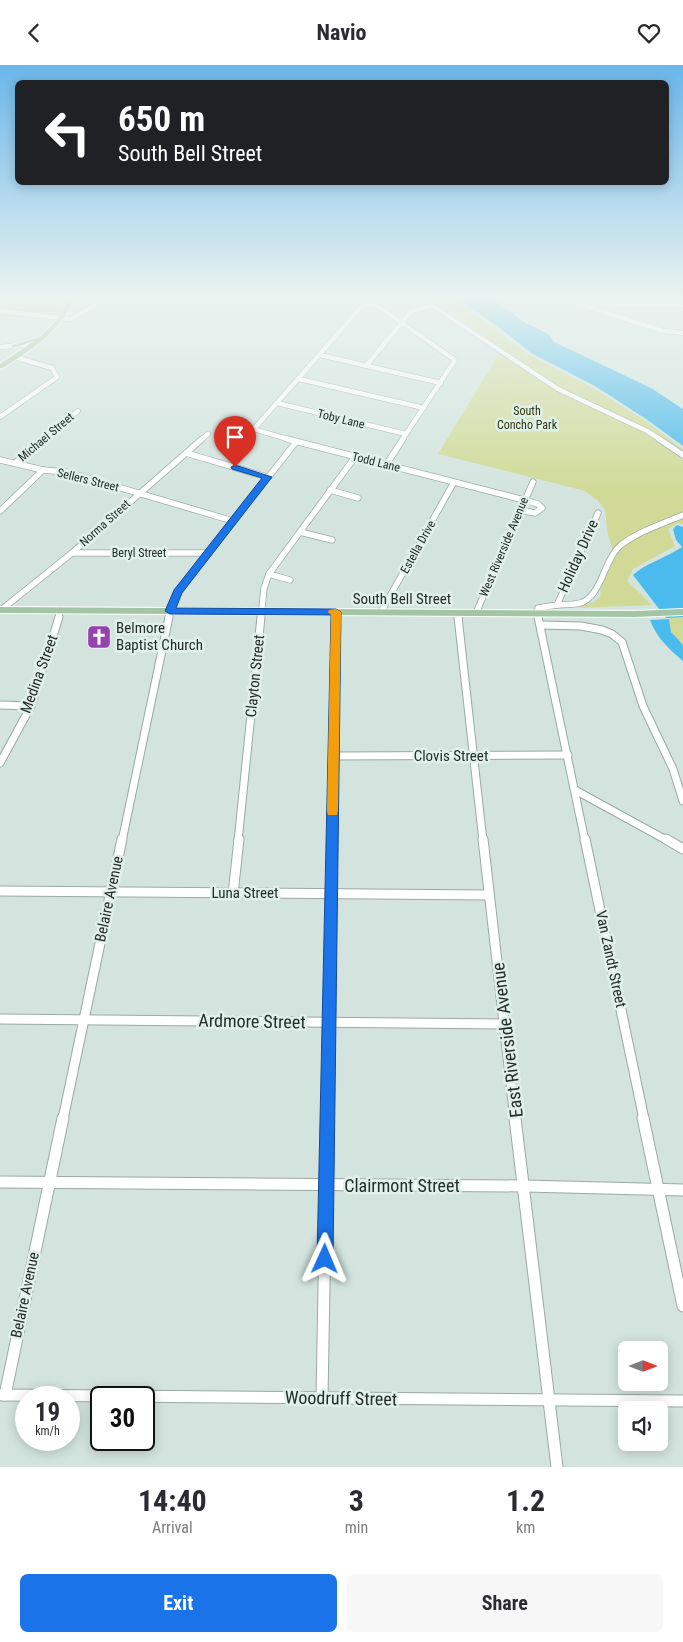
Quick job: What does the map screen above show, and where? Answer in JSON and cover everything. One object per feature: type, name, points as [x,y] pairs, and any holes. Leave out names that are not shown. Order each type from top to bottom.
[{"type":"main road","name":"South Bell Street","points":[[1,610],[538,614],[683,612]]},
{"type":"street","points":[[0,417],[57,377],[52,368],[37,363]]},
{"type":"street","points":[[254,429],[313,363]]},
{"type":"street","points":[[355,363],[440,383]]},
{"type":"street","points":[[386,465],[452,363]]},
{"type":"street","points":[[519,363],[558,389],[647,431],[683,455]]},
{"type":"street","points":[[299,379],[424,407]]},
{"type":"street","name":"Toby Lane","points":[[277,403],[406,435]]},
{"type":"street","name":"Michael Street","points":[[14,463],[78,411]]},
{"type":"street","name":"Todd Lane","points":[[229,422],[296,442],[524,500]]},
{"type":"street","name":"Norma Street","points":[[1,610],[72,553],[208,434]]},
{"type":"street","name":"Belaire Avenue","points":[[2,1395],[112,892],[170,611],[177,593],[296,442]]},
{"type":"street","points":[[186,453],[268,477]]},
{"type":"street","name":"Clayton Street","points":[[233,894],[264,588],[269,574],[355,457]]},
{"type":"street","name":"Sellers Street","points":[[0,460],[42,470],[67,473],[233,521]]},
{"type":"street","points":[[0,511],[42,470]]},
{"type":"street","name":"West Riverside Avenue","points":[[476,613],[532,482]]},
{"type":"street","name":"Estella Drive","points":[[381,613],[454,483]]},
{"type":"street","points":[[330,490],[358,498]]},
{"type":"street","points":[[520,510],[535,513],[540,511],[542,507],[524,500]]},
{"type":"street","name":"Holiday Drive","points":[[538,614],[538,609],[557,605],[598,513]]},
{"type":"street","points":[[557,605],[584,603],[593,595],[604,569],[615,550],[633,538],[683,515]]},
{"type":"street","points":[[300,532],[332,541]]},
{"type":"street","name":"Beryl Street","points":[[72,553],[207,553]]},
{"type":"street","points":[[269,574],[290,580]]},
{"type":"street","name":"Medina Street","points":[[0,763],[30,706],[61,610]]},
{"type":"street","points":[[322,1398],[336,612]]},
{"type":"street","name":"East Riverside Avenue","points":[[458,613],[504,1024],[525,1186],[557,1467]]},
{"type":"street","name":"Van Zandt Street","points":[[538,614],[683,1306]]},
{"type":"street","points":[[541,625],[581,626],[602,630],[612,634],[622,642],[643,706],[673,769],[683,801]]},
{"type":"street","points":[[0,705],[30,706]]},
{"type":"street","name":"Clovis Street","points":[[334,756],[568,755]]},
{"type":"street","points":[[575,790],[683,849]]},
{"type":"street","name":"Luna Street","points":[[0,891],[490,895]]},
{"type":"street","name":"Ardmore Street","points":[[0,1019],[504,1024]]},
{"type":"street","name":"Clairmont Street","points":[[0,1182],[525,1186],[683,1190]]},
{"type":"street","name":"Woodruff Street","points":[[2,1395],[683,1401]]},
{"type":"green space","name":"South Concho Park","points":[[493,363],[546,363],[600,392],[644,420],[683,449],[683,525],[678,523],[668,529],[675,546],[633,569],[627,581],[652,605],[576,608],[594,602],[600,597],[601,587],[615,557],[608,535],[605,510],[598,501],[585,491],[438,454]]},
{"type":"green space","points":[[683,607],[683,646],[671,632],[668,608]]},
{"type":"water","points":[[551,363],[599,363],[651,388],[683,409],[683,446],[646,419],[595,386]]},
{"type":"water","points":[[677,525],[683,527],[683,617],[666,618],[633,575],[682,547],[676,540],[673,529]]},
{"type":"water","points":[[669,619],[671,632],[683,645],[683,661],[672,652],[656,632],[650,620]]},
{"type":"slow traffic","points":[[332,811],[336,612],[333,612]]},
{"type":"place","name":"Belmore Baptist Church","points":[[99,637]]},
{"type":"route","points":[[235,467],[268,477],[177,593],[170,611],[336,612],[325,1259]]}]
